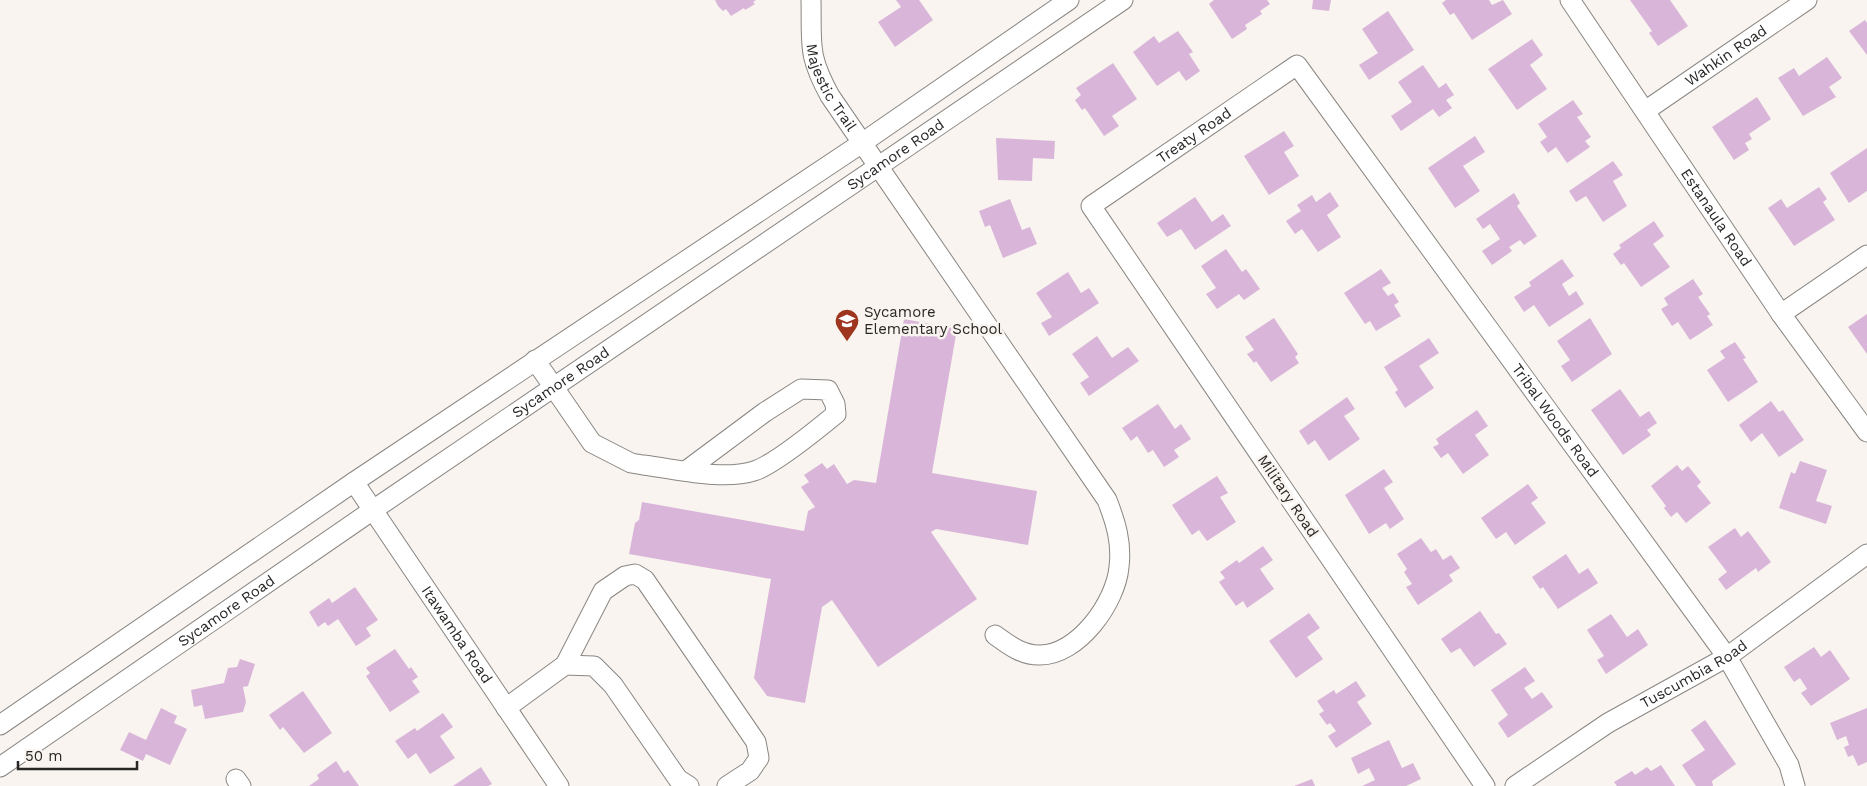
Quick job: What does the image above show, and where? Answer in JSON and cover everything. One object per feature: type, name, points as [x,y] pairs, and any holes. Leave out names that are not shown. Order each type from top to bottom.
[{"type":"street","name":"Majestic Trail","points":[[811,0],[810,40],[812,59],[830,96],[1107,500],[1117,526],[1120,550],[1114,591],[1101,614],[1087,630],[1058,651],[1040,656],[1019,652],[995,635]]},
{"type":"street","name":"Sycamore Road","points":[[0,725],[354,482],[862,143],[1069,0]]},
{"type":"street","name":"Sycamore Road","points":[[0,767],[373,510],[1123,0]]},
{"type":"street","name":"Estanaula Road","points":[[1570,0],[1781,314],[1867,432]]},
{"type":"street","name":"Wahkin Road","points":[[1645,111],[1807,0]]},
{"type":"street","name":"Treaty Road","points":[[1091,206],[1297,65]]},
{"type":"street","name":"Tribal Woods Road","points":[[1297,65],[1727,656],[1789,765],[1795,786]]},
{"type":"street","name":"Military Road","points":[[1091,206],[1485,786]]},
{"type":"street","points":[[1781,314],[1867,255]]},
{"type":"street","points":[[535,360],[592,443],[632,463],[728,476],[755,471],[819,428],[836,414],[828,390],[801,389],[765,412],[687,470]]},
{"type":"street","name":"Itawamba Road","points":[[354,482],[559,786]]},
{"type":"street","name":"Tuscumbia Road","points":[[1515,786],[1608,723],[1727,656],[1867,554]]},
{"type":"street","points":[[506,708],[565,665],[603,591],[625,576],[634,574],[645,580],[756,742],[759,758],[750,771],[728,786]]},
{"type":"street","points":[[565,665],[594,666],[613,685],[678,779],[689,786]]},
{"type":"building","points":[[715,0],[756,0],[753,2],[755,4],[731,16],[726,9],[723,11],[718,6]]},
{"type":"building","points":[[896,0],[919,0],[933,20],[895,47],[878,22],[901,7]]},
{"type":"building","points":[[1214,0],[1267,0],[1270,4],[1260,11],[1262,14],[1245,25],[1247,29],[1232,39],[1209,4]]},
{"type":"building","points":[[1313,0],[1331,0],[1329,11],[1312,9]]},
{"type":"building","points":[[1446,0],[1489,0],[1492,5],[1503,0],[1512,14],[1472,40],[1454,13],[1450,15],[1442,3]]},
{"type":"building","points":[[1630,0],[1670,0],[1688,26],[1658,46],[1649,33],[1652,31]]},
{"type":"building","points":[[1388,11],[1414,50],[1369,80],[1359,65],[1378,53],[1362,29]]},
{"type":"building","points":[[1865,20],[1867,23],[1867,55],[1849,31]]},
{"type":"building","points":[[1178,31],[1193,52],[1189,54],[1200,71],[1186,81],[1179,71],[1157,86],[1133,52],[1154,36],[1159,43]]},
{"type":"building","points":[[1532,39],[1543,55],[1530,65],[1547,89],[1517,110],[1488,69]]},
{"type":"building","points":[[1827,57],[1842,78],[1829,87],[1836,97],[1803,116],[1778,78],[1794,68],[1799,76]]},
{"type":"building","points":[[1113,63],[1137,99],[1112,116],[1119,126],[1104,136],[1085,108],[1082,110],[1075,100],[1081,95],[1076,88]]},
{"type":"building","points":[[1423,65],[1439,88],[1446,83],[1454,95],[1446,100],[1452,108],[1439,117],[1433,109],[1401,131],[1391,116],[1412,102],[1398,82]]},
{"type":"building","points":[[1757,97],[1771,119],[1749,134],[1752,139],[1745,143],[1749,150],[1734,160],[1712,127]]},
{"type":"building","points":[[1573,100],[1583,114],[1577,117],[1591,137],[1585,141],[1590,147],[1567,163],[1556,147],[1548,153],[1540,142],[1547,137],[1538,124]]},
{"type":"building","points":[[1284,131],[1294,146],[1284,152],[1299,176],[1269,195],[1244,156]]},
{"type":"building","points":[[1475,136],[1485,152],[1463,166],[1480,191],[1455,208],[1428,168]]},
{"type":"building","points":[[996,138],[1055,141],[1054,159],[1033,158],[1032,181],[998,180]]},
{"type":"building","points":[[1867,148],[1867,191],[1849,203],[1830,173]]},
{"type":"building","points":[[1613,161],[1623,175],[1613,181],[1627,206],[1603,222],[1586,196],[1576,202],[1569,191]]},
{"type":"building","points":[[1819,187],[1827,199],[1823,202],[1835,220],[1794,246],[1768,208],[1781,199],[1787,208]]},
{"type":"building","points":[[1330,192],[1339,206],[1327,215],[1341,237],[1318,252],[1302,229],[1295,234],[1286,221],[1301,211],[1297,205],[1312,195],[1316,202]]},
{"type":"building","points":[[1514,193],[1520,203],[1517,206],[1537,236],[1524,245],[1520,240],[1509,247],[1512,251],[1492,265],[1482,251],[1500,239],[1490,224],[1483,229],[1476,219]]},
{"type":"building","points":[[1195,197],[1212,222],[1223,214],[1231,226],[1195,250],[1181,229],[1167,237],[1157,223]]},
{"type":"building","points":[[1010,199],[1022,230],[1030,227],[1037,244],[1003,258],[990,225],[985,227],[979,211]]},
{"type":"building","points":[[1654,221],[1664,236],[1653,244],[1670,267],[1641,287],[1624,263],[1621,265],[1613,254],[1621,248],[1619,245]]},
{"type":"building","points":[[1226,249],[1242,272],[1246,269],[1260,289],[1244,300],[1239,294],[1217,309],[1206,294],[1216,288],[1201,266]]},
{"type":"building","points":[[1562,259],[1574,276],[1562,284],[1569,296],[1576,291],[1584,304],[1549,327],[1534,305],[1524,312],[1514,297],[1531,286],[1529,282]]},
{"type":"building","points":[[1381,269],[1391,283],[1382,288],[1388,296],[1393,293],[1399,302],[1394,305],[1401,316],[1376,331],[1370,321],[1365,324],[1344,293]]},
{"type":"building","points":[[1068,272],[1081,293],[1089,288],[1099,303],[1049,336],[1041,323],[1052,317],[1036,293]]},
{"type":"building","points":[[1693,279],[1703,294],[1698,297],[1710,314],[1707,316],[1713,325],[1690,340],[1678,322],[1672,326],[1661,309],[1668,305],[1664,298]]},
{"type":"building","points":[[1867,314],[1867,354],[1848,327]]},
{"type":"building","points":[[1274,318],[1298,354],[1295,357],[1299,363],[1271,382],[1256,361],[1254,363],[1247,354],[1254,350],[1245,337]]},
{"type":"building","points":[[1590,318],[1612,354],[1572,382],[1561,366],[1570,360],[1557,341]]},
{"type":"building","points":[[904,319],[957,329],[932,473],[1037,491],[1028,545],[936,529],[931,532],[977,599],[878,667],[832,600],[822,607],[805,703],[767,696],[754,678],[771,579],[629,554],[635,523],[639,520],[642,502],[804,531],[808,511],[815,507],[801,487],[809,482],[804,475],[822,463],[827,469],[834,464],[847,484],[854,480],[876,483]]},
{"type":"building","points":[[1097,336],[1112,358],[1128,347],[1139,361],[1089,396],[1080,383],[1089,377],[1072,354]]},
{"type":"building","points":[[1429,338],[1439,353],[1419,366],[1434,388],[1405,408],[1395,392],[1398,390],[1384,367]]},
{"type":"building","points":[[1735,342],[1746,358],[1743,359],[1758,382],[1728,402],[1707,370],[1725,358],[1720,351]]},
{"type":"building","points":[[1620,389],[1640,417],[1649,411],[1657,423],[1647,430],[1651,435],[1623,455],[1591,410]]},
{"type":"building","points":[[1347,397],[1355,409],[1344,416],[1360,439],[1329,461],[1315,440],[1308,445],[1299,431]]},
{"type":"building","points":[[1771,401],[1779,412],[1783,410],[1804,440],[1779,457],[1762,433],[1751,442],[1739,425]]},
{"type":"building","points":[[1158,404],[1175,429],[1181,424],[1191,439],[1174,450],[1179,457],[1164,467],[1153,450],[1148,453],[1137,436],[1131,441],[1122,428]]},
{"type":"building","points":[[1477,410],[1488,426],[1475,435],[1489,455],[1463,474],[1448,453],[1441,458],[1433,447],[1439,444],[1436,439]]},
{"type":"building","points":[[1800,461],[1827,470],[1816,501],[1832,506],[1826,524],[1779,508],[1791,472],[1795,474]]},
{"type":"building","points":[[1677,465],[1682,471],[1688,466],[1701,482],[1697,486],[1711,503],[1686,523],[1677,512],[1671,517],[1664,508],[1666,506],[1651,486]]},
{"type":"building","points":[[1384,469],[1393,482],[1384,488],[1404,519],[1390,529],[1386,523],[1369,534],[1345,495]]},
{"type":"building","points":[[1217,476],[1228,493],[1220,497],[1236,522],[1207,541],[1199,530],[1192,535],[1172,505]]},
{"type":"building","points":[[1528,484],[1538,498],[1531,503],[1546,523],[1515,545],[1506,532],[1496,539],[1481,518]]},
{"type":"building","points":[[1735,528],[1741,537],[1748,531],[1771,562],[1758,572],[1756,568],[1726,590],[1718,579],[1727,572],[1708,547]]},
{"type":"building","points":[[1421,538],[1431,552],[1436,549],[1443,560],[1451,555],[1460,568],[1449,575],[1453,581],[1418,605],[1406,587],[1412,584],[1404,572],[1407,569],[1397,554]]},
{"type":"building","points":[[1263,546],[1273,560],[1260,569],[1274,589],[1247,608],[1243,601],[1236,606],[1219,582],[1225,578],[1220,572],[1237,560],[1239,563]]},
{"type":"building","points":[[1566,554],[1579,574],[1588,568],[1598,583],[1558,609],[1543,587],[1540,589],[1532,577]]},
{"type":"building","points":[[355,587],[378,620],[366,628],[371,636],[356,646],[338,619],[328,626],[325,622],[318,627],[309,612],[329,598],[332,603]]},
{"type":"building","points":[[1480,611],[1496,634],[1499,633],[1507,644],[1474,667],[1460,648],[1451,653],[1441,639]]},
{"type":"building","points":[[1309,613],[1320,628],[1307,637],[1323,659],[1296,678],[1269,641]]},
{"type":"building","points":[[1611,614],[1627,637],[1638,629],[1648,645],[1606,674],[1597,660],[1604,656],[1587,630]]},
{"type":"building","points":[[1814,647],[1821,657],[1830,650],[1850,679],[1811,706],[1801,693],[1807,689],[1800,678],[1794,682],[1784,667]]},
{"type":"building","points":[[395,649],[409,669],[411,667],[418,677],[412,681],[420,692],[390,712],[366,676],[370,673],[366,668]]},
{"type":"building","points":[[240,659],[255,664],[248,686],[243,687],[246,702],[243,712],[205,719],[202,705],[194,707],[191,690],[224,683],[228,668],[237,667]]},
{"type":"building","points":[[1525,667],[1535,681],[1524,688],[1532,699],[1542,692],[1553,707],[1508,738],[1498,723],[1508,715],[1491,690]]},
{"type":"building","points":[[1356,681],[1366,696],[1357,702],[1372,724],[1336,748],[1328,736],[1336,731],[1330,723],[1327,725],[1319,714],[1324,711],[1317,701],[1334,690],[1336,694]]},
{"type":"building","points":[[303,691],[332,733],[304,753],[283,727],[280,730],[269,715]]},
{"type":"building","points":[[161,708],[177,716],[174,723],[187,729],[170,765],[146,754],[143,761],[120,750],[129,732],[146,740]]},
{"type":"building","points":[[1867,708],[1867,762],[1858,766],[1853,755],[1848,757],[1844,747],[1849,745],[1846,736],[1837,740],[1830,723]]},
{"type":"building","points":[[443,713],[453,727],[440,736],[455,758],[430,774],[416,753],[408,759],[395,741],[415,728],[417,731]]},
{"type":"building","points":[[1705,720],[1736,764],[1712,781],[1713,786],[1696,786],[1682,765],[1705,750],[1691,730]]},
{"type":"building","points":[[1389,740],[1402,768],[1413,763],[1421,779],[1406,786],[1362,786],[1375,780],[1369,768],[1358,774],[1351,758]]},
{"type":"building","points":[[336,761],[344,773],[348,770],[359,786],[309,786],[319,779],[317,775]]},
{"type":"building","points":[[1661,765],[1675,786],[1617,786],[1614,782],[1632,771],[1635,775],[1647,767],[1651,771]]},
{"type":"building","points":[[481,767],[492,784],[488,786],[453,786]]},
{"type":"building","points":[[1312,779],[1315,786],[1294,786]]},
{"type":"place","name":"Sycamore Elementary School","points":[[847,342]]}]
